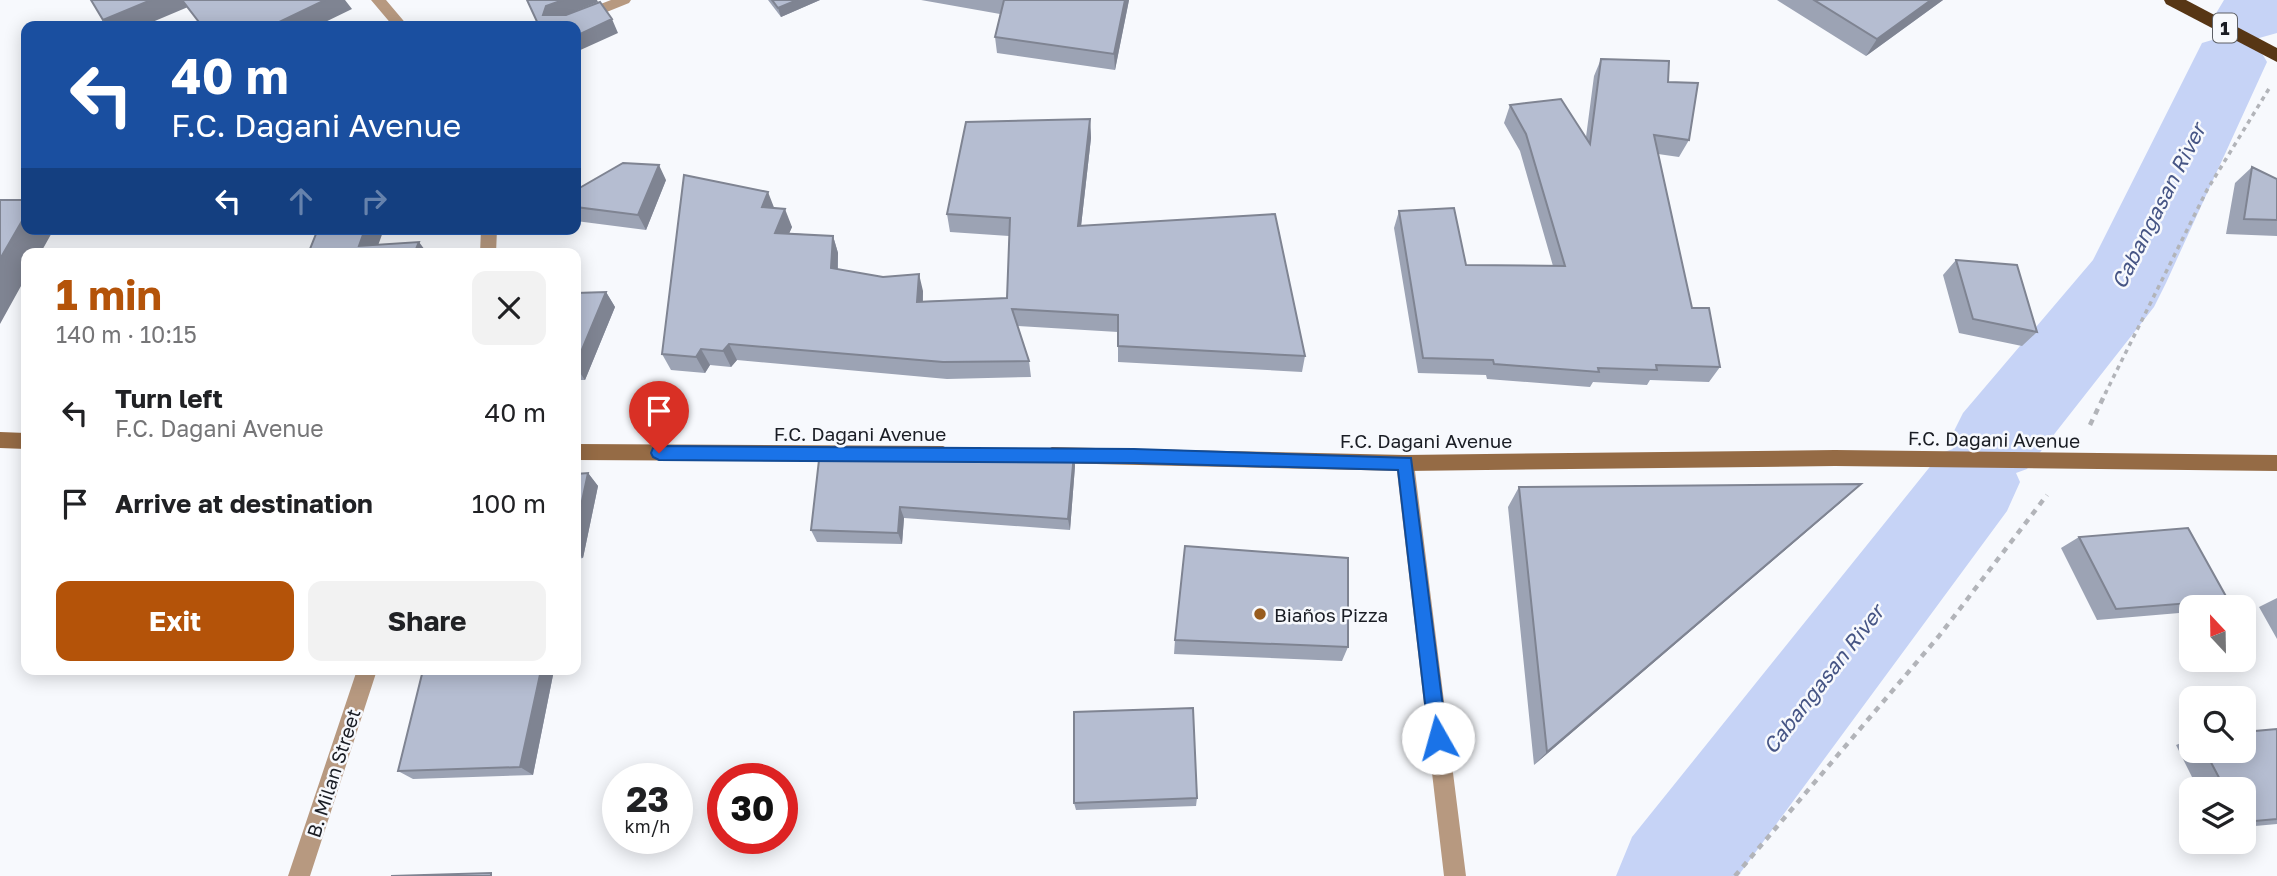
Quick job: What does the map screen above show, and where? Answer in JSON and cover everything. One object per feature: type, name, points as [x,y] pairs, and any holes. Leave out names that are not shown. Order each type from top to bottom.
[{"type":"highway","name":"1","points":[[2172,0],[2277,56]]},
{"type":"street","points":[[378,0],[397,21]]},
{"type":"street","points":[[572,21],[624,0]]},
{"type":"street","points":[[0,440],[21,441]]},
{"type":"street","name":"F.C. Dagani Avenue","points":[[581,452],[962,454]]},
{"type":"street","name":"F.C. Dagani Avenue","points":[[1029,455],[1405,463],[1835,458],[2277,463]]},
{"type":"street","points":[[1405,463],[1455,876]]},
{"type":"street","name":"B. Milan Street","points":[[299,876],[365,675]]},
{"type":"building","points":[[91,0],[151,0],[103,20]]},
{"type":"building","points":[[182,0],[325,0],[281,21],[198,21]]},
{"type":"building","points":[[527,0],[563,0],[546,6],[543,15],[566,15],[600,2],[612,19],[581,34],[581,21],[537,21]]},
{"type":"building","points":[[772,0],[797,0],[778,8]]},
{"type":"building","points":[[1004,0],[1125,0],[1114,54],[995,37]]},
{"type":"building","points":[[1814,0],[1931,0],[1877,39]]},
{"type":"building","points":[[1601,59],[1669,61],[1668,82],[1698,83],[1689,140],[1654,135],[1692,308],[1709,308],[1720,367],[1656,365],[1657,370],[1598,368],[1599,372],[1494,364],[1493,360],[1423,358],[1399,211],[1454,208],[1466,265],[1565,266],[1526,134],[1510,105],[1561,99],[1590,144]]},
{"type":"building","points":[[1090,119],[1078,226],[1275,214],[1305,356],[1118,346],[1118,315],[1012,309],[1029,361],[943,362],[729,344],[723,351],[701,349],[696,357],[662,354],[684,175],[768,192],[762,207],[785,209],[775,233],[833,236],[831,268],[883,277],[919,274],[917,302],[1007,298],[1010,218],[947,214],[966,122]]},
{"type":"building","points":[[623,163],[659,165],[638,215],[581,208],[581,187]]},
{"type":"building","points":[[2252,167],[2277,179],[2277,220],[2244,219]]},
{"type":"building","points":[[0,200],[21,200],[21,223],[0,259]]},
{"type":"building","points":[[316,235],[363,235],[359,246],[419,242],[416,248],[310,248]]},
{"type":"building","points":[[1956,260],[2017,265],[2037,332],[1973,319]]},
{"type":"building","points":[[606,292],[581,352],[581,293]]},
{"type":"building","points":[[921,453],[1074,454],[1068,519],[900,507],[898,533],[811,530],[819,460],[921,458]]},
{"type":"building","points":[[588,473],[581,506],[581,474]]},
{"type":"building","points":[[1861,484],[1547,752],[1519,487]]},
{"type":"building","points":[[2188,528],[2225,595],[2179,595],[2179,604],[2116,609],[2079,537]]},
{"type":"building","name":"Biaños Pizza","points":[[1185,546],[1348,558],[1348,647],[1175,640]]},
{"type":"building","points":[[422,675],[540,675],[520,767],[398,771]]},
{"type":"building","points":[[1193,708],[1197,798],[1074,803],[1074,712]]},
{"type":"building","points":[[2277,729],[2277,819],[2256,821],[2256,777],[2219,777],[2211,763],[2256,763],[2256,731]]},
{"type":"building","points":[[491,873],[491,876],[391,876]]},
{"type":"waterway","name":"Cabangasan River","points":[[2252,15],[2272,0]]},
{"type":"waterway","name":"Cabangasan River","points":[[1995,441],[2124,283],[2229,62]]},
{"type":"waterway","name":"Cabangasan River","points":[[1671,876],[1974,482]]},
{"type":"place","name":"Biaños Pizza","points":[[1260,614]]},
{"type":"route","points":[[659,453],[1134,456],[1405,463],[1438,738]]}]
